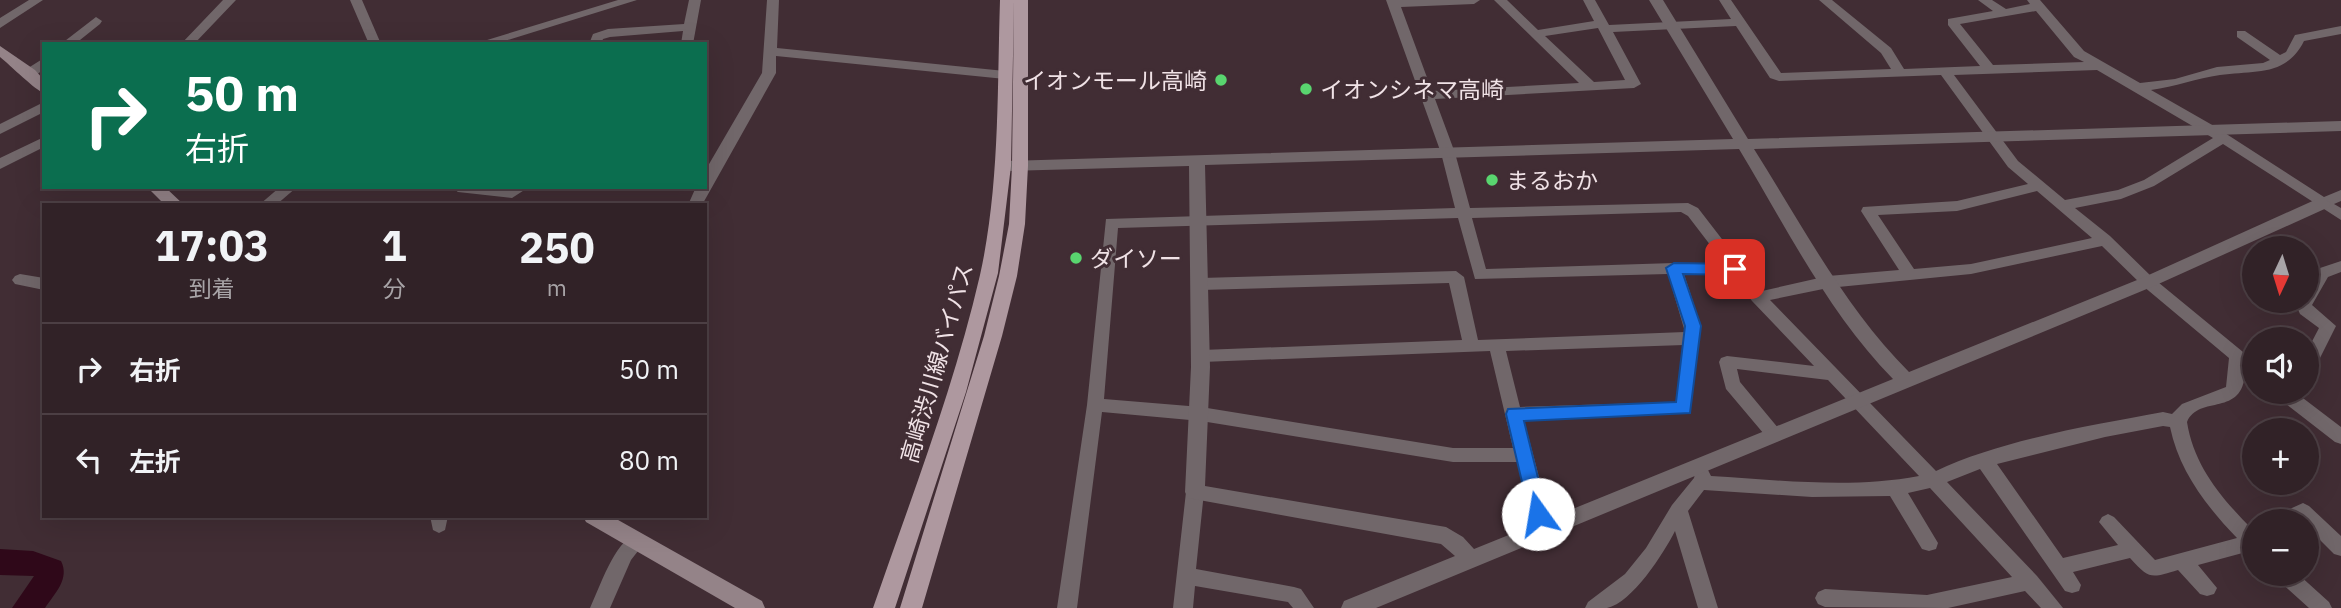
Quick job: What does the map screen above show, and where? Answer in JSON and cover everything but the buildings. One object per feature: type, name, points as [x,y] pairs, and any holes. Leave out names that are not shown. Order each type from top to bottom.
[{"type":"main road","name":"高崎渋川線バイパス","points":[[911,608],[993,336],[1017,224],[1005,75],[1007,0]]},
{"type":"main road","name":"高崎渋川線バイパス","points":[[884,608],[974,335],[989,272],[1011,166],[1021,0]]},
{"type":"main road","points":[[0,50],[30,73],[42,87]]},
{"type":"main road","points":[[157,189],[170,203]]},
{"type":"main road","points":[[596,518],[754,608]]},
{"type":"street","points":[[0,24],[37,0]]},
{"type":"street","points":[[189,42],[230,0]]},
{"type":"street","points":[[356,0],[374,42]]},
{"type":"street","points":[[487,42],[631,0]]},
{"type":"street","points":[[687,42],[695,0]]},
{"type":"street","points":[[707,180],[769,73],[774,0]]},
{"type":"street","points":[[1474,0],[1393,2],[1448,153],[1480,275],[1674,268],[1735,269]]},
{"type":"street","points":[[1500,0],[1591,87]]},
{"type":"street","points":[[1426,95],[1634,85],[1590,0]]},
{"type":"street","points":[[1657,0],[1828,282],[1880,354],[1908,382]]},
{"type":"street","points":[[1725,0],[1775,75],[1779,77],[2097,66]]},
{"type":"street","points":[[1825,0],[1886,51],[1900,73]]},
{"type":"street","points":[[1984,0],[2003,12]]},
{"type":"street","points":[[1990,70],[1952,22],[2034,3],[2079,54],[2208,129],[2341,215]]},
{"type":"street","points":[[70,42],[96,21]]},
{"type":"street","points":[[1536,34],[1604,26],[1740,22]]},
{"type":"street","points":[[596,42],[597,37],[608,33],[690,27]]},
{"type":"street","points":[[2136,88],[2176,83],[2217,71],[2266,67],[2291,54],[2299,38],[2341,30]]},
{"type":"street","points":[[2242,34],[2281,61]]},
{"type":"street","points":[[769,51],[1005,75]]},
{"type":"street","points":[[30,73],[42,64]]},
{"type":"street","points":[[1945,71],[2013,164],[2105,240],[2148,282],[2242,362]]},
{"type":"street","points":[[0,130],[42,107]]},
{"type":"street","points":[[1011,166],[2341,126]]},
{"type":"street","points":[[2063,205],[2121,194],[2148,183],[2222,139]]},
{"type":"street","points":[[0,164],[42,142]]},
{"type":"street","points":[[1183,608],[1201,414],[1198,160]]},
{"type":"street","points":[[1910,275],[1868,211],[1957,206],[2039,186]]},
{"type":"street","points":[[269,203],[287,189]]},
{"type":"street","points":[[476,189],[512,193],[519,189]]},
{"type":"street","points":[[1352,608],[1469,558],[1701,475],[1775,435],[2148,282],[2341,195]]},
{"type":"street","points":[[1067,608],[1095,405],[1111,223],[1689,208],[1758,297],[2053,608]]},
{"type":"street","points":[[1758,297],[1828,282],[1971,269],[2105,240]]},
{"type":"street","points":[[2319,278],[2322,273],[2341,266]]},
{"type":"street","points":[[1514,414],[1684,408],[1693,326],[1674,268]]},
{"type":"street","points":[[1201,284],[1456,277],[1471,346]]},
{"type":"street","points":[[20,280],[42,284]]},
{"type":"street","points":[[2311,313],[2334,327],[2319,349]]},
{"type":"street","points":[[1202,356],[1681,341],[1693,334]]},
{"type":"street","points":[[1497,346],[1544,530]]},
{"type":"street","points":[[2237,358],[2236,386],[2232,392],[2185,410],[2178,422],[2182,438],[2205,488],[2242,527]]},
{"type":"street","points":[[1775,435],[1732,384],[1727,362],[1830,374]]},
{"type":"street","points":[[2298,404],[2341,437]]},
{"type":"street","points":[[1095,405],[1201,414],[1453,455],[1524,455]]},
{"type":"street","points":[[1701,475],[1812,491],[1895,488],[1934,480],[1984,460],[2117,427],[2163,419],[2178,422]]},
{"type":"street","points":[[1984,460],[2072,585]]},
{"type":"street","points":[[1595,608],[1632,580],[1653,554],[1678,510],[1699,484],[1701,475]]},
{"type":"street","points":[[1895,488],[1929,543]]},
{"type":"street","points":[[1195,492],[1446,536],[1469,558]]},
{"type":"street","points":[[1678,510],[1708,608]]},
{"type":"street","points":[[2108,522],[2152,569],[2242,541]]},
{"type":"street","points":[[2319,527],[2341,548]]},
{"type":"street","points":[[600,608],[624,555],[636,542]]},
{"type":"street","points":[[2059,567],[2134,549]]},
{"type":"street","points":[[2182,561],[2207,588]]},
{"type":"street","points":[[1187,576],[1294,595],[1304,608]]},
{"type":"street","points":[[1825,598],[1927,604],[2029,582]]},
{"type":"street","points":[[2298,586],[2322,608]]},
{"type":"waterway","points":[[0,562],[26,562],[51,570],[49,579],[27,608]]},
{"type":"place","name":"イオンモール高崎","points":[[1221,80]]},
{"type":"place","name":"イオンシネマ高崎","points":[[1306,89]]},
{"type":"place","name":"まるおか","points":[[1492,180]]},
{"type":"place","name":"ダイソー","points":[[1076,258]]},
{"type":"route","points":[[1538,514],[1514,414],[1684,408],[1693,326],[1674,268],[1735,269]]}]
